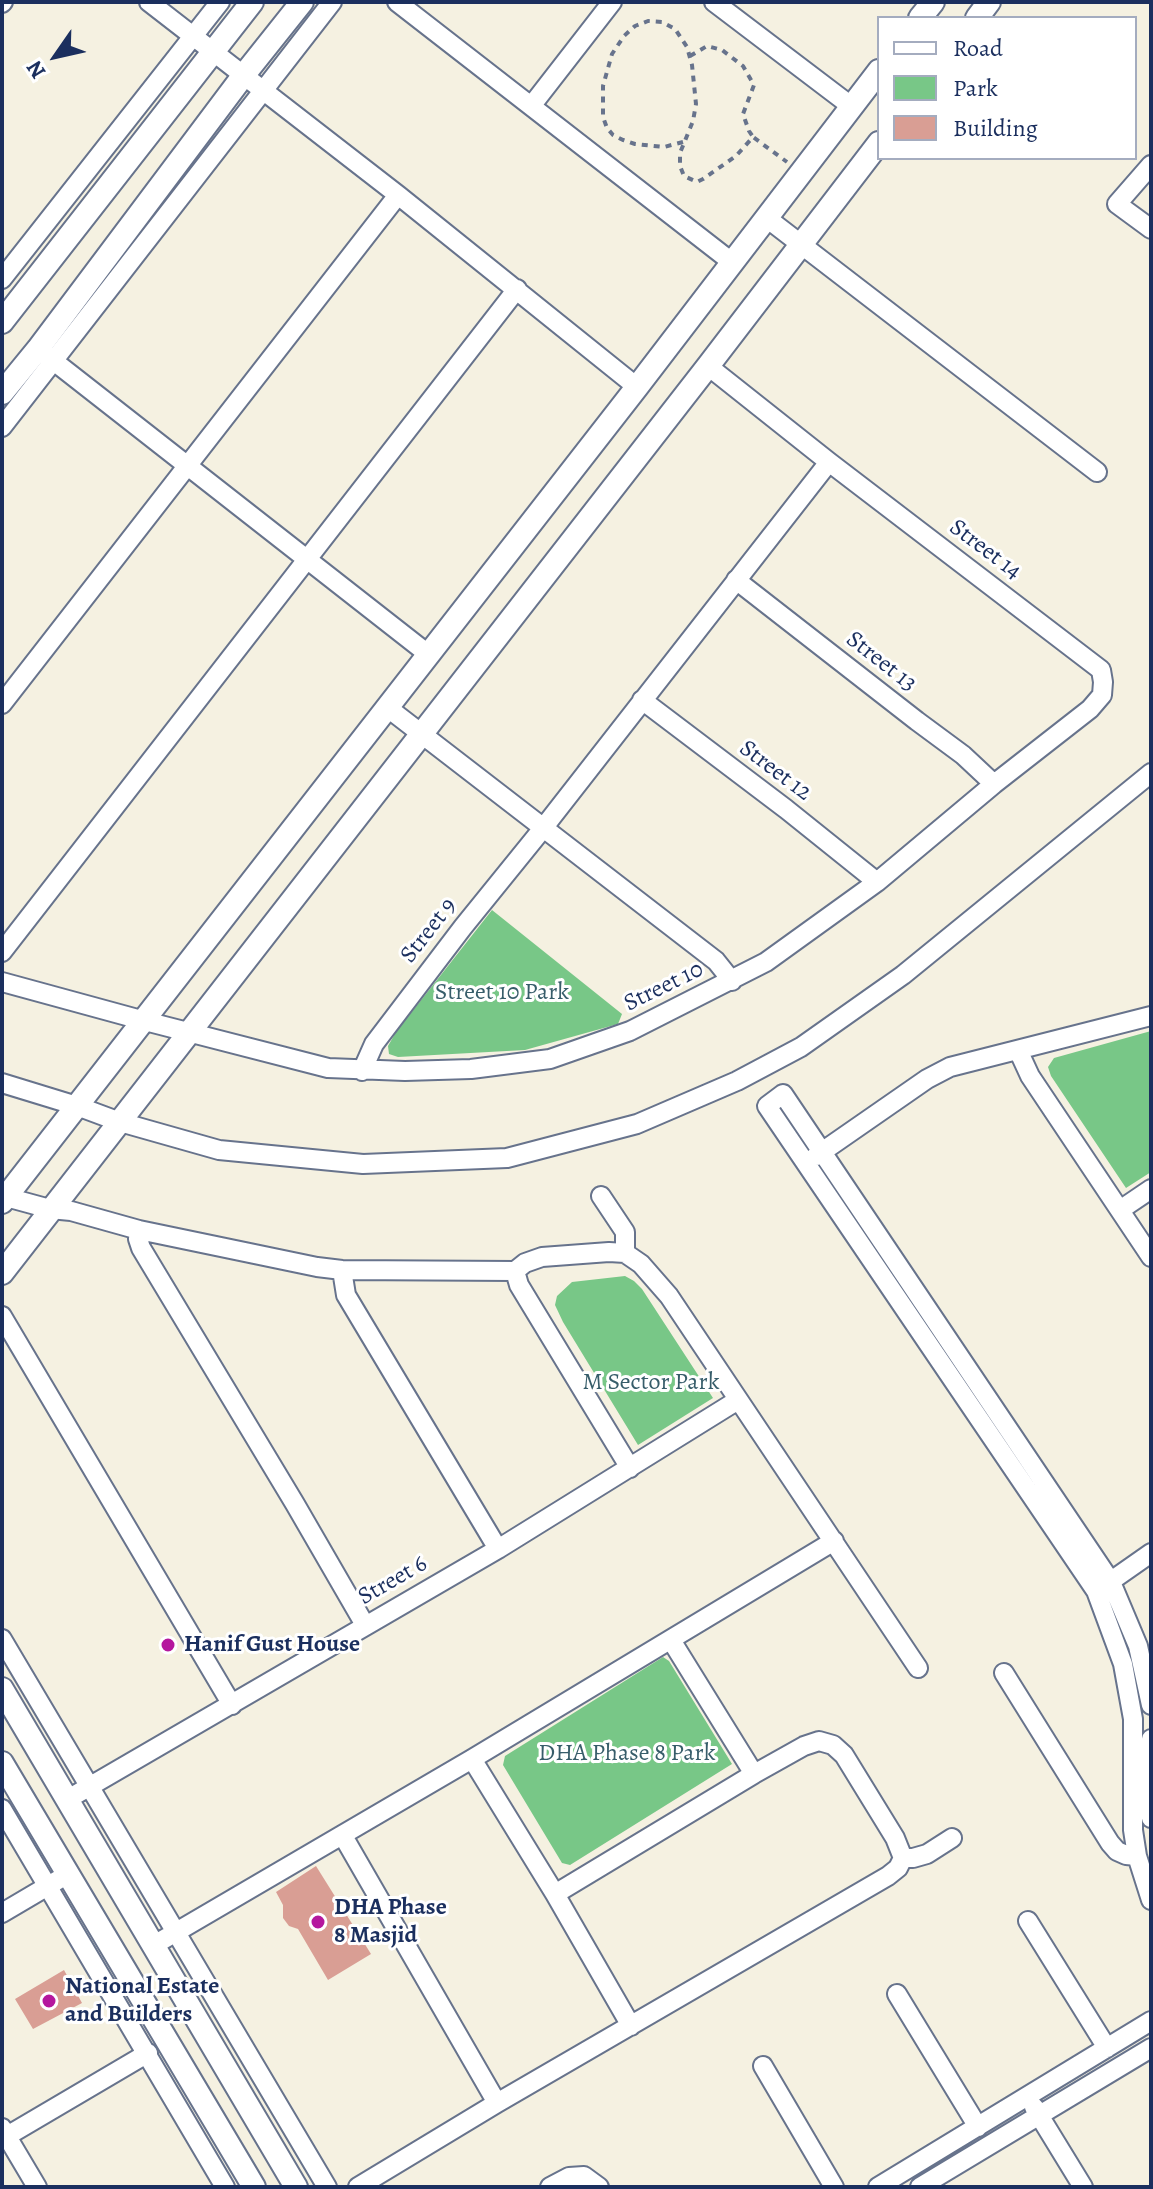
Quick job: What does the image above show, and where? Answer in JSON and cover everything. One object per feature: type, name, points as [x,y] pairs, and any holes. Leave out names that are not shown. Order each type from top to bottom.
[{"type":"street","points":[[149,2],[398,195],[637,387]]},
{"type":"street","points":[[2,279],[220,2]]},
{"type":"street","points":[[2,322],[252,2]]},
{"type":"street","points":[[2,427],[46,355],[243,76],[302,2]]},
{"type":"street","points":[[2,393],[46,355],[332,2]]},
{"type":"street","points":[[397,2],[733,263]]},
{"type":"street","points":[[532,105],[612,2]]},
{"type":"street","points":[[714,2],[851,106]]},
{"type":"street","points":[[877,74],[768,219],[145,1021],[3,1198],[71,1211],[139,1230],[265,1258],[342,1270],[515,1271],[525,1263],[542,1257],[625,1253],[641,1264],[669,1296],[918,1668]]},
{"type":"street","points":[[2,1273],[877,146]]},
{"type":"street","points":[[1151,165],[1117,204],[1151,229]]},
{"type":"street","points":[[2,704],[398,195]]},
{"type":"street","points":[[768,219],[1097,472]]},
{"type":"street","points":[[2,952],[517,289]]},
{"type":"street","points":[[46,355],[428,654]]},
{"type":"street","name":"Street 14","points":[[708,366],[1088,659],[1101,670],[1103,682]]},
{"type":"street","name":"Street 9","points":[[362,1071],[368,1052],[382,1032],[829,462]]},
{"type":"street","name":"Street 13","points":[[736,580],[963,755],[994,784]]},
{"type":"street","name":"Street 10","points":[[2,982],[328,1068],[362,1071],[471,1069],[550,1059],[630,1031],[766,962],[877,882],[1090,709],[1102,695],[1103,682]]},
{"type":"street","name":"Street 12","points":[[642,700],[877,882]]},
{"type":"street","points":[[388,708],[716,961],[732,981]]},
{"type":"street","points":[[2,1083],[120,1122],[219,1150],[363,1164],[507,1158],[637,1124],[737,1081],[801,1047],[903,975],[1151,773]]},
{"type":"street","points":[[807,1162],[927,1079],[950,1067],[1151,1016]]},
{"type":"street","points":[[1018,1050],[1030,1076],[1151,1257]]},
{"type":"street","points":[[1151,1705],[1138,1646],[1103,1586],[823,1151],[783,1094],[767,1106],[1103,1586],[1133,1719],[1131,1809],[1137,1856],[1151,1900]]},
{"type":"street","points":[[1120,1210],[1151,1189]]},
{"type":"street","points":[[601,1196],[625,1232],[625,1253]]},
{"type":"street","points":[[139,1230],[141,1248],[365,1625]]},
{"type":"street","points":[[342,1270],[346,1295],[498,1549]]},
{"type":"street","points":[[515,1271],[519,1285],[630,1468]]},
{"type":"street","points":[[2,1316],[232,1705]]},
{"type":"street","name":"Street 6","points":[[68,1799],[498,1549],[738,1400]]},
{"type":"street","points":[[154,1945],[343,1836],[834,1541]]},
{"type":"street","points":[[1103,1586],[1151,1553]]},
{"type":"street","points":[[2,1639],[327,2187]]},
{"type":"street","points":[[671,1640],[754,1774]]},
{"type":"street","points":[[1004,1673],[1110,1843],[1117,1851],[1137,1856]]},
{"type":"street","points":[[2,1689],[296,2187]]},
{"type":"street","points":[[1151,1739],[1148,1783],[1151,1818]]},
{"type":"street","points":[[358,2187],[888,1876],[898,1868],[903,1858],[895,1838],[844,1755],[833,1745],[819,1741],[754,1774],[555,1894]]},
{"type":"street","points":[[472,1759],[631,2026]]},
{"type":"street","points":[[2,1763],[254,2187]]},
{"type":"street","points":[[2,1809],[225,2187]]},
{"type":"street","points":[[343,1836],[497,2103]]},
{"type":"street","points":[[903,1858],[927,1854],[952,1838]]},
{"type":"street","points":[[2,1913],[100,1855]]},
{"type":"street","points":[[1028,1921],[1107,2048]]},
{"type":"street","points":[[897,1994],[978,2127]]},
{"type":"street","points":[[878,2187],[1151,2021]]},
{"type":"street","points":[[920,2187],[1151,2048]]},
{"type":"street","points":[[37,2187],[4,2132],[148,2053]]},
{"type":"street","points":[[763,2066],[834,2187]]},
{"type":"street","points":[[1028,2097],[1083,2187]]},
{"type":"street","points":[[550,2187],[569,2177],[584,2176],[599,2187]]},
{"type":"path","points":[[683,142],[664,147],[635,144],[613,135],[603,117],[603,86],[612,54],[624,36],[635,26],[648,21],[662,22],[675,29],[690,56],[696,104],[693,121],[680,153],[684,176],[697,182],[736,156],[753,137]]},
{"type":"path","points":[[690,56],[707,46],[722,50],[743,66],[754,85],[743,114],[749,131],[802,173]]},
{"type":"green space","name":"Street 10 Park","points":[[492,910],[622,1014],[618,1024],[525,1050],[398,1057],[389,1054],[388,1046],[396,1032]]},
{"type":"green space","points":[[1151,1031],[1151,1172],[1126,1188],[1048,1067],[1054,1058]]},
{"type":"green space","name":"M Sector Park","points":[[625,1276],[642,1289],[713,1398],[638,1445],[555,1305],[557,1296],[572,1282]]},
{"type":"green space","name":"DHA Phase 8 Park","points":[[663,1657],[669,1661],[732,1764],[570,1865],[562,1863],[503,1765],[505,1756]]},
{"type":"building","name":"DHA Phase 8 Masjid","points":[[316,1866],[371,1954],[328,1980],[298,1929],[289,1926],[283,1918],[283,1905],[276,1892]]},
{"type":"building","name":"National Estate and Builders","points":[[64,1970],[82,2003],[33,2029],[15,1999]]},
{"type":"place","name":"Hanif Gust House","points":[[168,1645]]},
{"type":"place","name":"DHA Phase 8 Masjid","points":[[318,1922]]},
{"type":"place","name":"National Estate and Builders","points":[[49,2001]]}]
